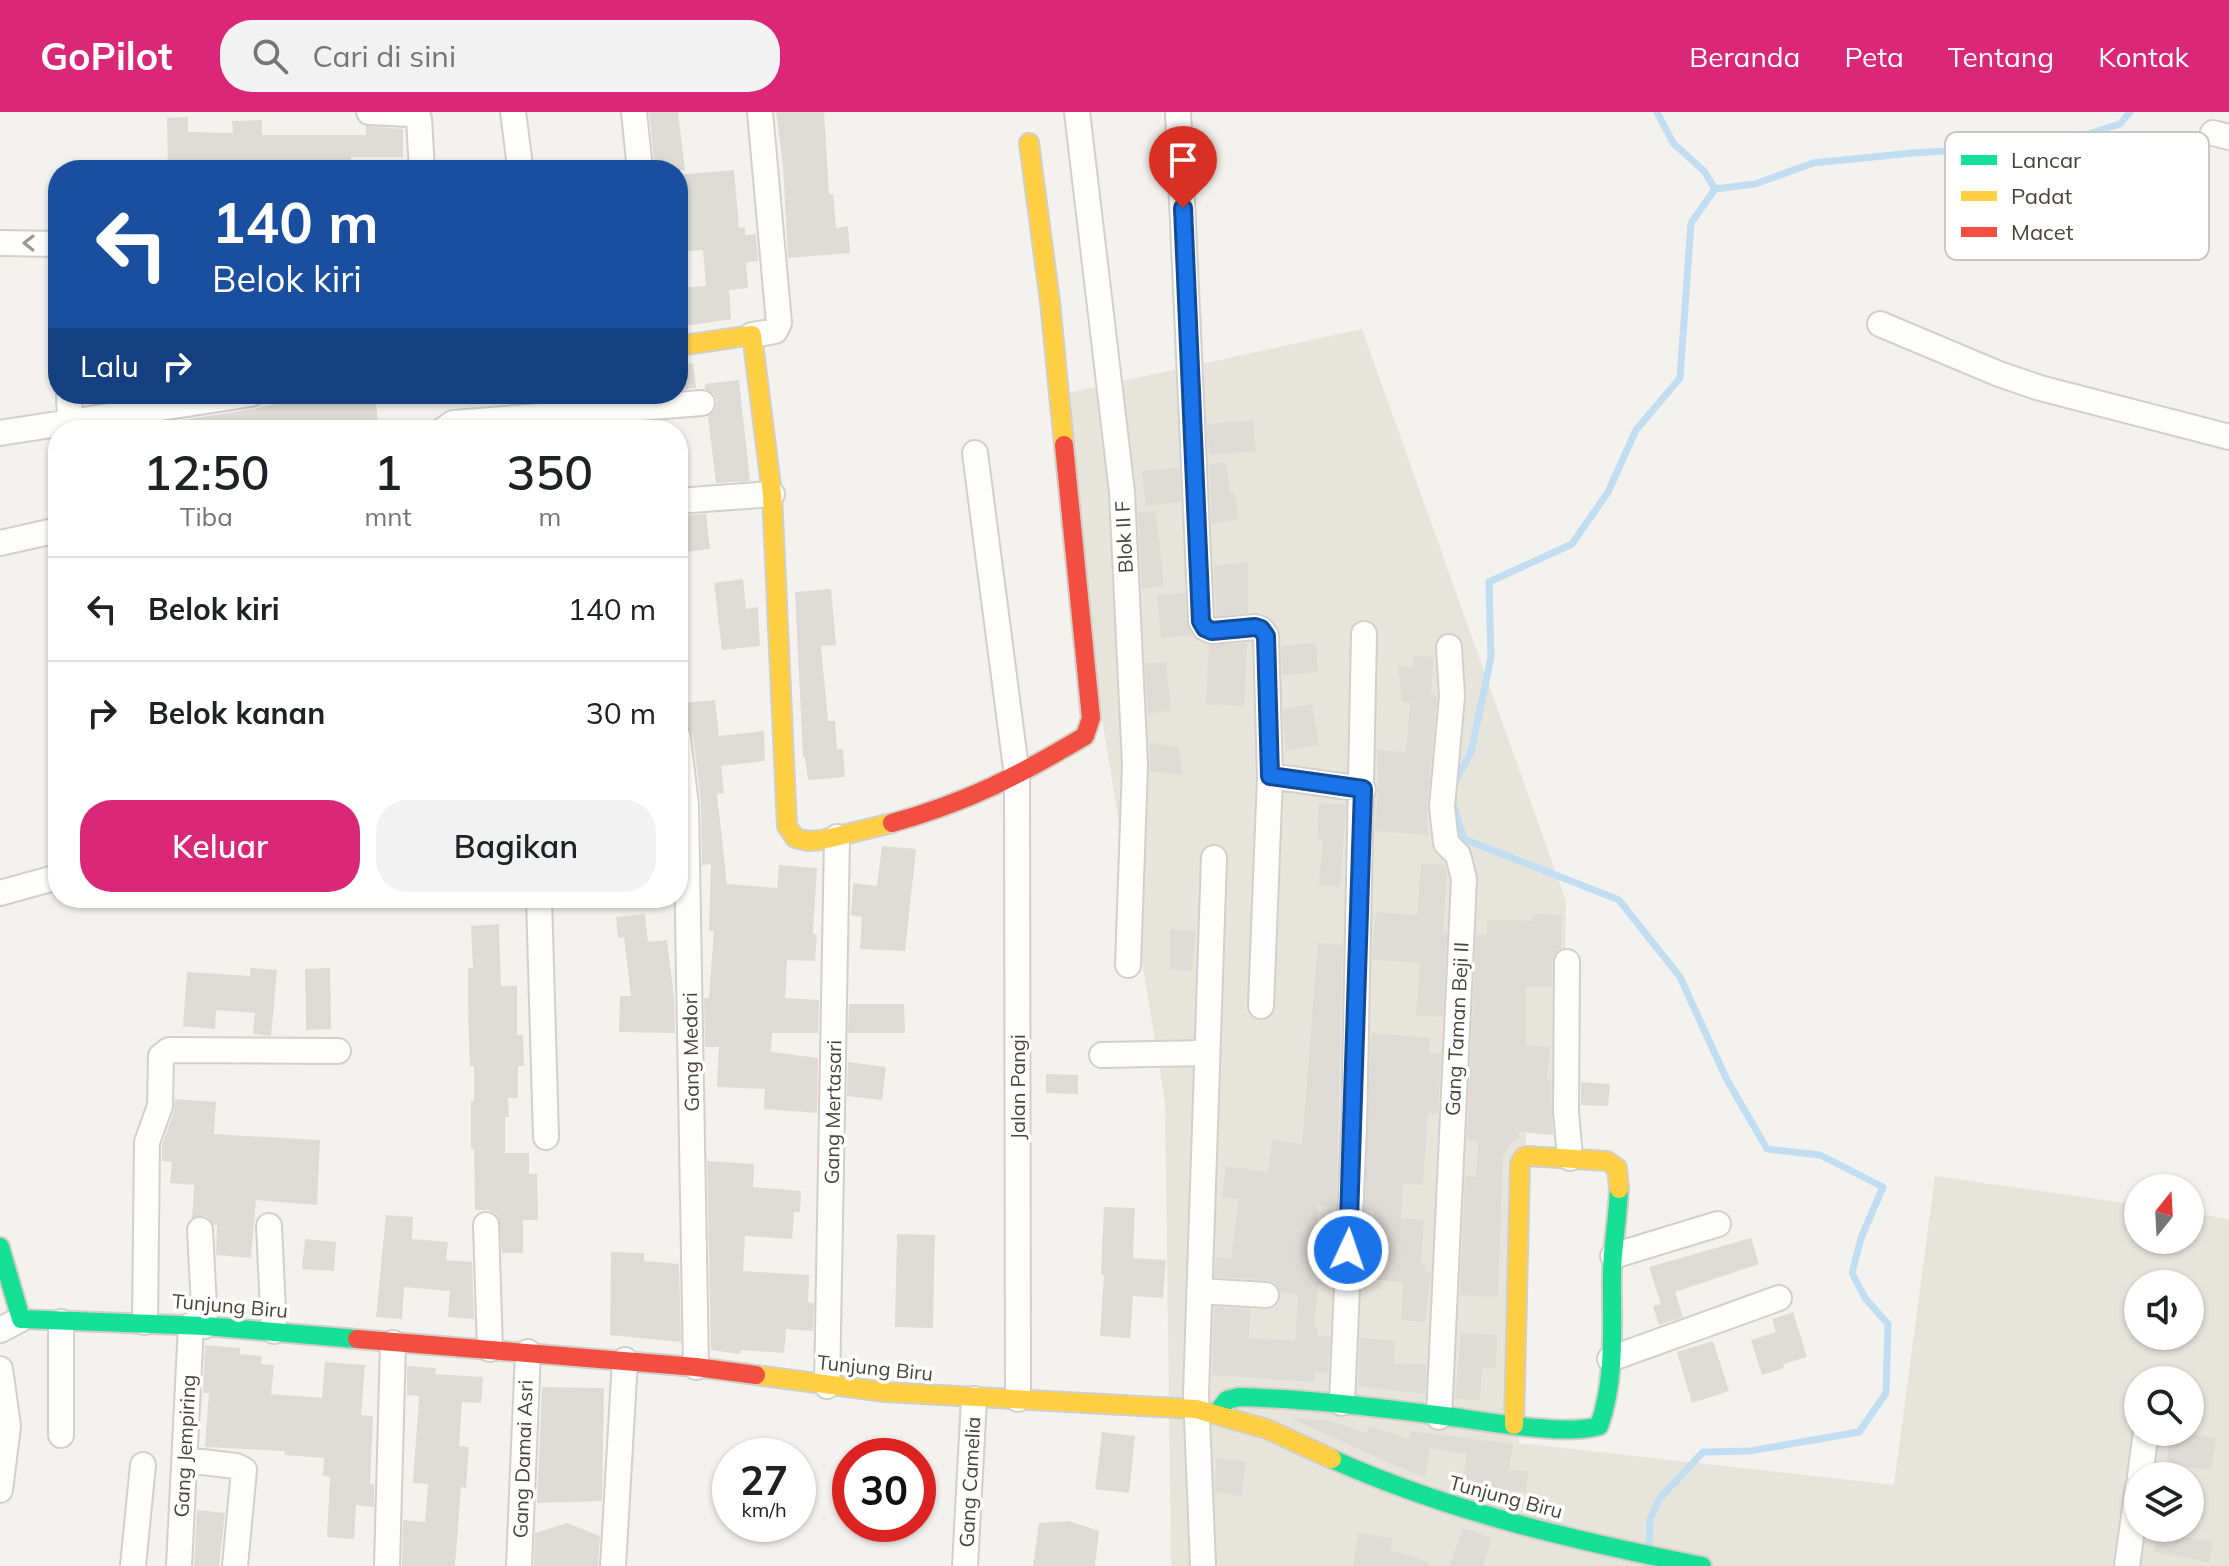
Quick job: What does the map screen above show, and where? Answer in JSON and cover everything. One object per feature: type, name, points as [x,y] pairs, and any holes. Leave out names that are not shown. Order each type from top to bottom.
[{"type":"street","points":[[369,112],[409,114],[419,119],[421,160]]},
{"type":"street","points":[[513,112],[519,160]]},
{"type":"street","points":[[634,112],[639,160]]},
{"type":"street","points":[[688,345],[775,331],[779,323],[760,112]]},
{"type":"street","name":"Blok II F","points":[[1077,112],[1122,492],[1135,774],[1128,965]]},
{"type":"street","points":[[1178,112],[1201,621],[1205,628],[1212,631],[1255,627],[1266,636],[1270,776],[1261,1006]]},
{"type":"street","points":[[752,335],[772,494],[787,826],[790,834],[797,841],[837,837],[936,810],[1017,776],[1085,736],[1091,718],[1050,302],[1029,143]]},
{"type":"street","points":[[0,243],[48,244]]},
{"type":"street","points":[[1880,324],[2040,388],[2229,437]]},
{"type":"street","points":[[490,420],[702,403]]},
{"type":"street","points":[[130,420],[160,419],[215,404]]},
{"type":"street","points":[[0,433],[48,425]]},
{"type":"street","name":"Jalan Pangi","points":[[975,453],[1017,776],[1018,1399]]},
{"type":"street","points":[[688,500],[772,494]]},
{"type":"street","points":[[0,543],[48,532]]},
{"type":"street","points":[[1342,1403],[1354,1127],[1364,634]]},
{"type":"street","name":"Gang Taman Beji II","points":[[1439,1417],[1464,879],[1458,855],[1446,843],[1442,807],[1452,696],[1449,647]]},
{"type":"street","points":[[1270,776],[1363,789]]},
{"type":"street","name":"Gang Mertasari","points":[[827,1386],[837,837]]},
{"type":"street","points":[[1203,1566],[1206,1412],[1199,1291],[1214,858]]},
{"type":"street","points":[[0,893],[48,880]]},
{"type":"street","points":[[539,908],[546,1137]]},
{"type":"street","name":"Gang Medori","points":[[685,908],[696,1367]]},
{"type":"street","points":[[1567,962],[1566,1112],[1570,1158]]},
{"type":"street","points":[[145,1322],[147,1142],[160,1106],[161,1056],[169,1050],[338,1051]]},
{"type":"street","points":[[1102,1055],[1207,1053]]},
{"type":"street","points":[[1206,1412],[1239,1397],[1342,1403],[1514,1425],[1586,1430],[1599,1426],[1605,1411],[1610,1359],[1618,1182],[1617,1168],[1607,1161],[1528,1156],[1520,1164],[1514,1425]]},
{"type":"street","points":[[1613,1256],[1718,1224]]},
{"type":"street","points":[[486,1225],[490,1349]]},
{"type":"street","points":[[269,1226],[274,1331]]},
{"type":"street","name":"Gang Jempiring","points":[[179,1566],[198,1325],[200,1230]]},
{"type":"street","points":[[0,1247],[10,1325]]},
{"type":"street","points":[[1199,1291],[1266,1295]]},
{"type":"street","points":[[1610,1359],[1779,1298]]},
{"type":"street","points":[[61,1322],[61,1435]]},
{"type":"street","name":"Tunjung Biru","points":[[10,1325],[61,1322],[198,1325],[625,1360],[827,1386],[974,1399],[1018,1399],[1206,1412],[1267,1429],[1382,1481],[1442,1503],[1624,1551],[1693,1565]]},
{"type":"street","points":[[387,1566],[393,1343]]},
{"type":"street","name":"Gang Damai Asri","points":[[519,1566],[528,1352]]},
{"type":"street","points":[[613,1566],[625,1360]]},
{"type":"street","points":[[0,1369],[8,1426],[0,1490]]},
{"type":"street","name":"Gang Camelia","points":[[965,1566],[974,1399]]},
{"type":"street","points":[[186,1460],[240,1466],[244,1470],[235,1566]]},
{"type":"street","points":[[133,1566],[143,1465]]},
{"type":"street","points":[[2127,1566],[2130,1542]]},
{"type":"shaded area","points":[[1362,329],[1566,901],[1563,1093],[1527,1094],[1519,1443],[1894,1485],[1935,1176],[2124,1203],[2124,1254],[2204,1254],[2204,1215],[2229,1219],[2229,1566],[1171,1566],[1165,1102],[1049,397]]},
{"type":"building","points":[[649,112],[678,112],[684,160],[654,160]]},
{"type":"building","points":[[776,112],[824,112],[829,194],[833,194],[836,228],[848,226],[850,253],[788,258],[783,166]]},
{"type":"building","points":[[188,117],[188,132],[233,133],[232,121],[262,120],[262,135],[366,135],[366,126],[403,129],[403,157],[168,160],[167,118]]},
{"type":"building","points":[[734,170],[739,228],[745,227],[745,235],[756,234],[758,261],[746,264],[748,288],[729,290],[731,319],[688,325],[688,287],[706,286],[703,250],[688,251],[688,174]]},
{"type":"building","points":[[693,363],[696,388],[688,389],[688,364]]},
{"type":"building","points":[[739,380],[750,481],[716,483],[708,416],[715,410],[717,401],[714,394],[705,389],[705,384]]},
{"type":"building","points":[[276,404],[376,404],[378,420],[183,420]]},
{"type":"building","points":[[1253,420],[1256,451],[1209,455],[1207,424]]},
{"type":"building","points":[[1226,462],[1230,493],[1234,492],[1239,519],[1212,524],[1209,464]]},
{"type":"building","points":[[1179,468],[1181,502],[1146,506],[1142,471]]},
{"type":"building","points":[[1156,511],[1164,586],[1142,588],[1138,512]]},
{"type":"building","points":[[706,514],[710,549],[688,552],[688,515]]},
{"type":"building","points":[[1248,562],[1248,613],[1216,616],[1214,566]]},
{"type":"building","points":[[743,579],[746,609],[758,607],[760,646],[722,650],[714,583]]},
{"type":"building","points":[[831,589],[836,645],[821,646],[828,721],[835,721],[837,749],[843,749],[845,777],[808,780],[803,757],[795,592]]},
{"type":"building","points":[[1185,593],[1186,622],[1192,635],[1161,638],[1157,595]]},
{"type":"building","points":[[1247,643],[1244,706],[1206,704],[1209,645]]},
{"type":"building","points":[[1316,643],[1318,672],[1282,675],[1281,646]]},
{"type":"building","points":[[1413,656],[1434,657],[1431,693],[1437,696],[1427,806],[1428,835],[1375,831],[1377,750],[1406,752],[1410,702],[1402,702],[1398,666],[1413,667]]},
{"type":"building","points":[[1166,662],[1171,710],[1148,714],[1145,664]]},
{"type":"building","points":[[715,700],[719,736],[764,731],[765,761],[721,766],[724,793],[717,794],[727,884],[777,888],[779,865],[817,868],[813,934],[817,934],[815,961],[787,960],[785,998],[819,1000],[818,1033],[772,1033],[771,1052],[818,1058],[817,1113],[764,1109],[765,1089],[717,1087],[719,1047],[705,1047],[704,998],[709,998],[714,931],[709,931],[711,864],[702,865],[701,804],[693,735],[688,728],[688,703]]},
{"type":"building","points":[[1312,704],[1319,745],[1286,751],[1283,709]]},
{"type":"building","points":[[1150,743],[1178,747],[1183,775],[1150,771]]},
{"type":"building","points":[[1319,803],[1346,805],[1340,887],[1319,885],[1323,839],[1317,839]]},
{"type":"building","points":[[882,846],[916,849],[905,951],[860,949],[862,917],[851,915],[853,883],[877,886]]},
{"type":"building","points":[[1421,863],[1445,865],[1447,874],[1443,931],[1447,932],[1443,1017],[1416,1015],[1420,963],[1372,959],[1376,912],[1417,915]]},
{"type":"building","points":[[645,914],[648,942],[667,940],[675,1033],[619,1032],[620,996],[631,996],[624,937],[618,938],[616,917]]},
{"type":"building","points":[[1533,914],[1561,915],[1561,949],[1552,961],[1552,987],[1526,987],[1526,1045],[1550,1047],[1547,1080],[1551,1080],[1553,1135],[1519,1132],[1519,1139],[1512,1142],[1503,1155],[1498,1297],[1460,1295],[1465,1176],[1476,1177],[1478,1141],[1467,1140],[1476,934],[1487,935],[1487,920],[1532,921]]},
{"type":"building","points":[[499,924],[501,986],[517,986],[517,1035],[523,1035],[524,1066],[518,1066],[518,1098],[508,1098],[505,1153],[529,1153],[529,1174],[537,1174],[538,1220],[523,1220],[523,1253],[502,1253],[498,1216],[489,1210],[475,1210],[474,1149],[471,1149],[474,1066],[470,1066],[468,1008],[468,968],[473,968],[471,926]]},
{"type":"building","points":[[1170,929],[1195,931],[1192,971],[1170,969]]},
{"type":"building","points":[[1318,943],[1343,945],[1336,1207],[1318,1205],[1315,1252],[1332,1253],[1330,1285],[1318,1285],[1314,1327],[1318,1328],[1317,1336],[1330,1337],[1328,1373],[1315,1372],[1314,1382],[1212,1375],[1214,1307],[1250,1309],[1249,1338],[1295,1341],[1298,1295],[1280,1292],[1275,1283],[1268,1280],[1215,1277],[1215,1269],[1217,1257],[1231,1258],[1239,1199],[1222,1197],[1226,1166],[1268,1172],[1272,1140],[1302,1144]]},
{"type":"building","points":[[250,968],[277,970],[271,1036],[253,1034],[255,1013],[216,1010],[215,1029],[183,1026],[187,972],[250,976]]},
{"type":"building","points":[[330,968],[331,1029],[306,1030],[305,969]]},
{"type":"building","points":[[849,1004],[904,1004],[905,1033],[848,1033]]},
{"type":"building","points":[[1371,1033],[1430,1038],[1429,1052],[1441,1054],[1438,1114],[1428,1113],[1423,1185],[1403,1183],[1401,1218],[1424,1220],[1421,1265],[1426,1265],[1425,1271],[1431,1272],[1425,1322],[1401,1320],[1403,1282],[1367,1279],[1374,1210],[1365,1209]]},
{"type":"building","points":[[848,1062],[886,1067],[882,1100],[847,1096]]},
{"type":"building","points":[[1046,1074],[1078,1075],[1078,1094],[1046,1093]]},
{"type":"building","points":[[1581,1082],[1610,1084],[1608,1106],[1581,1105]]},
{"type":"building","points":[[175,1099],[216,1102],[214,1134],[320,1140],[317,1205],[256,1200],[251,1258],[216,1255],[217,1225],[206,1216],[192,1218],[194,1185],[170,1183],[172,1162],[162,1161],[162,1145]]},
{"type":"building","points":[[707,1161],[754,1164],[753,1187],[801,1191],[800,1212],[794,1212],[792,1239],[745,1236],[743,1271],[809,1275],[808,1302],[814,1303],[813,1331],[786,1329],[784,1353],[741,1350],[740,1354],[711,1350]]},
{"type":"building","points":[[1104,1207],[1135,1208],[1133,1258],[1166,1260],[1163,1298],[1133,1296],[1130,1338],[1100,1336]]},
{"type":"building","points":[[386,1215],[413,1217],[412,1239],[448,1242],[446,1260],[472,1262],[474,1319],[448,1317],[450,1291],[404,1287],[402,1319],[376,1317]]},
{"type":"building","points":[[897,1234],[935,1235],[933,1328],[895,1327]]},
{"type":"building","points":[[1751,1238],[1759,1264],[1675,1292],[1683,1317],[1659,1325],[1653,1306],[1661,1304],[1649,1267]]},
{"type":"building","points":[[305,1239],[336,1242],[334,1271],[302,1269]]},
{"type":"building","points":[[611,1252],[644,1253],[644,1261],[679,1264],[681,1342],[610,1335]]},
{"type":"building","points":[[1793,1312],[1807,1357],[1783,1364],[1784,1368],[1762,1375],[1751,1340],[1776,1332],[1772,1319]]},
{"type":"building","points":[[1461,1333],[1497,1335],[1496,1368],[1482,1367],[1480,1401],[1455,1398]]},
{"type":"building","points":[[1360,1338],[1395,1341],[1394,1363],[1426,1365],[1425,1394],[1358,1386]]},
{"type":"building","points":[[1713,1341],[1729,1391],[1692,1403],[1677,1352]]},
{"type":"building","points":[[205,1345],[240,1348],[240,1354],[262,1356],[261,1364],[274,1365],[271,1394],[322,1398],[325,1362],[365,1365],[361,1415],[373,1416],[370,1484],[374,1485],[374,1507],[356,1505],[354,1539],[327,1537],[330,1477],[323,1476],[324,1458],[284,1455],[285,1451],[205,1447],[209,1393],[203,1393]]},
{"type":"building","points":[[407,1366],[436,1368],[435,1374],[483,1377],[481,1403],[462,1402],[459,1446],[469,1447],[466,1488],[461,1487],[455,1566],[402,1566],[403,1520],[425,1522],[428,1484],[413,1483],[419,1396],[407,1395]]},
{"type":"building","points":[[542,1387],[604,1388],[602,1501],[537,1503]]},
{"type":"building","points":[[1290,1418],[1330,1421],[1366,1433],[1369,1426],[1409,1439],[1410,1431],[1513,1444],[1509,1470],[1528,1471],[1526,1492],[1485,1488],[1484,1495],[1463,1489],[1466,1454],[1430,1448],[1425,1477]]},
{"type":"building","points":[[1102,1432],[1135,1436],[1129,1493],[1095,1489]]},
{"type":"building","points":[[2204,1436],[2216,1438],[2211,1470],[2204,1469],[2204,1462],[2166,1462],[2169,1446],[2204,1446]]},
{"type":"building","points":[[1216,1458],[1246,1462],[1241,1496],[1215,1492]]},
{"type":"building","points":[[197,1510],[225,1513],[219,1566],[194,1566]]},
{"type":"building","points":[[1069,1521],[1099,1531],[1095,1566],[1033,1566],[1039,1523]]},
{"type":"building","points":[[567,1523],[600,1536],[598,1566],[534,1566],[535,1533]]},
{"type":"building","points":[[1463,1528],[1492,1538],[1483,1566],[1450,1566]]},
{"type":"building","points":[[1358,1533],[1392,1538],[1391,1550],[1429,1562],[1429,1566],[1353,1566]]},
{"type":"building","points":[[2156,1542],[2213,1542],[2209,1562],[2154,1552]]},
{"type":"waterway","points":[[1657,112],[1673,143],[1704,171],[1715,189]]},
{"type":"waterway","points":[[2094,132],[2120,124],[2130,112]]},
{"type":"waterway","points":[[1453,786],[1471,752],[1491,657],[1489,582],[1572,544],[1608,492],[1636,430],[1680,378],[1691,223],[1715,189],[1755,184],[1813,163],[1945,151]]},
{"type":"waterway","points":[[1451,797],[1464,839],[1619,900],[1680,977],[1726,1078],[1767,1149],[1820,1155],[1883,1187],[1861,1238],[1852,1273],[1865,1298],[1888,1324],[1886,1393],[1859,1432],[1750,1451],[1703,1452],[1660,1498],[1650,1519],[1649,1547]]},
{"type":"traffic: fast","points":[[1216,1414],[1227,1400],[1239,1397],[1346,1404],[1548,1429],[1599,1426],[1611,1368],[1612,1270],[1619,1189]]},
{"type":"traffic: fast","points":[[0,1247],[21,1319],[205,1326],[357,1339]]},
{"type":"traffic: fast","points":[[1332,1459],[1468,1510],[1608,1546],[1702,1566]]},
{"type":"traffic: slow","points":[[1029,143],[1050,302],[1064,445]]},
{"type":"traffic: slow","points":[[688,345],[752,335],[772,494],[787,826],[795,838],[808,841],[892,823]]},
{"type":"traffic: slow","points":[[1514,1425],[1520,1164],[1528,1156],[1607,1161],[1617,1168],[1619,1189]]},
{"type":"traffic: slow","points":[[756,1375],[885,1392],[1196,1409],[1267,1429],[1332,1459]]},
{"type":"traffic: jam","points":[[892,823],[992,787],[1085,736],[1091,718],[1064,445]]},
{"type":"traffic: jam","points":[[357,1339],[696,1367],[756,1375]]},
{"type":"route","points":[[1183,208],[1201,621],[1205,628],[1212,631],[1255,627],[1266,636],[1270,776],[1363,789],[1348,1250]]}]
